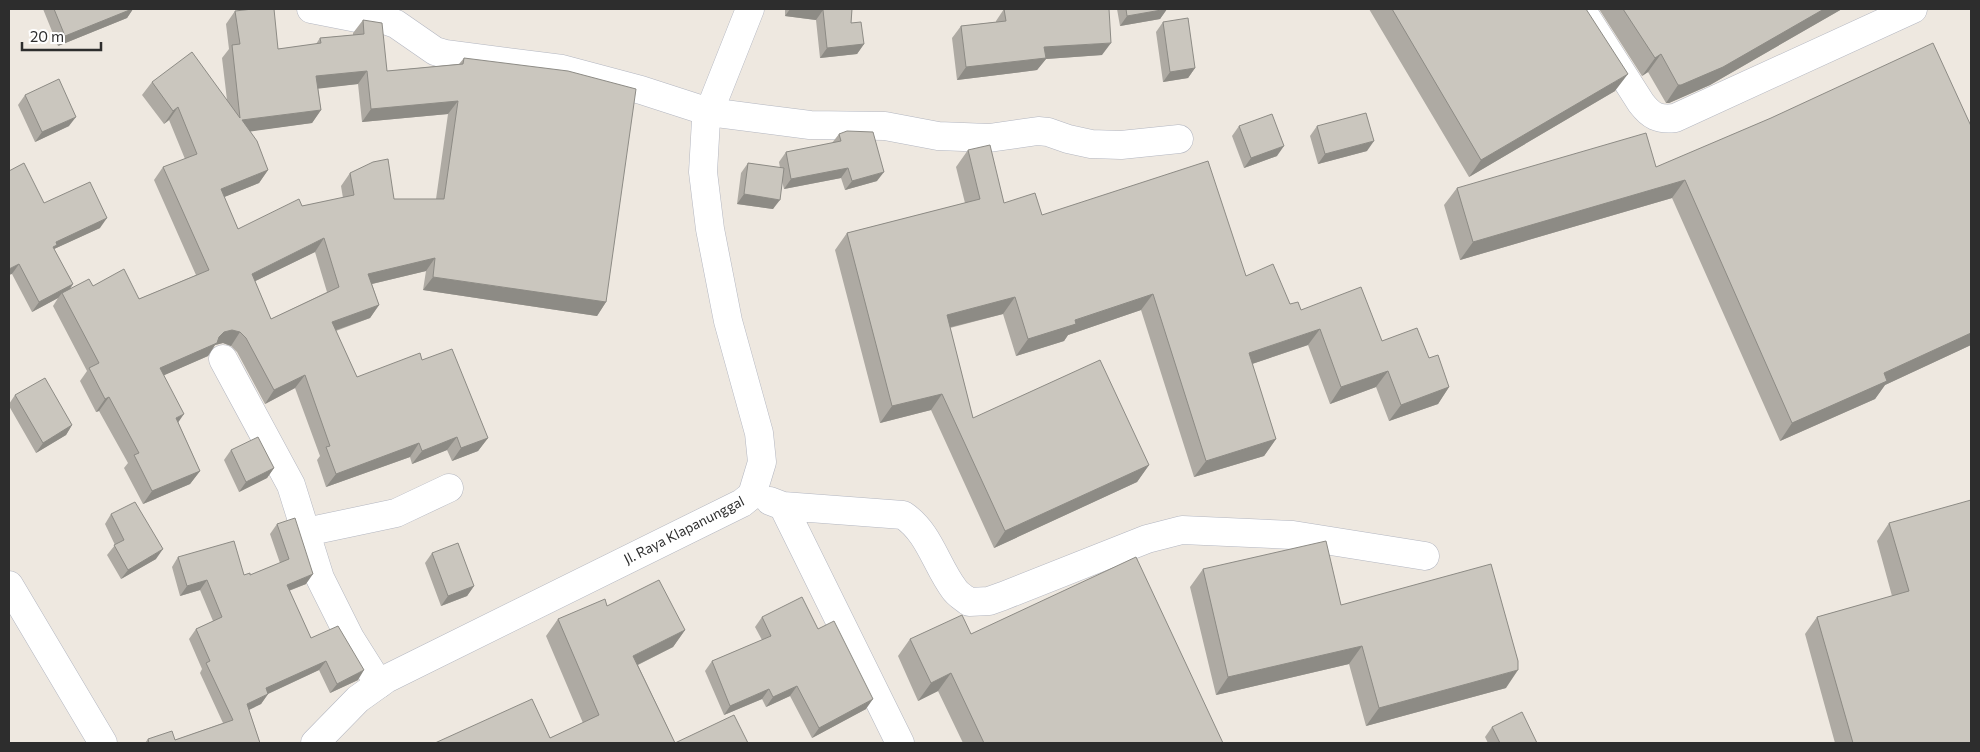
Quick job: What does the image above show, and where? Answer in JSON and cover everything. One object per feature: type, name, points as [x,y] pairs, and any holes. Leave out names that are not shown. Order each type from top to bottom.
[{"type":"street","points":[[311,9],[372,21],[385,20],[396,24],[435,52],[562,69],[641,90],[709,112],[810,125],[884,126],[938,136],[989,138],[1038,131],[1091,144],[1121,145],[1179,139]]},
{"type":"street","name":"Jl. Raya Klapanunggal","points":[[315,743],[358,699],[378,684],[419,661],[742,503],[752,496],[762,462],[759,433],[728,321],[710,228],[704,172],[706,120],[750,9]]},
{"type":"street","points":[[1581,9],[1640,103],[1650,115],[1663,120],[1675,118],[1913,9]]},
{"type":"street","points":[[223,359],[291,485],[320,578],[350,638],[378,684]]},
{"type":"street","points":[[306,532],[396,513],[449,488]]},
{"type":"street","points":[[752,496],[783,506],[903,516],[913,522],[955,591],[969,602],[989,601],[1147,539],[1182,530],[1293,534],[1425,556]]},
{"type":"street","points":[[783,506],[900,743]]},
{"type":"street","points":[[9,585],[103,743]]},
{"type":"building","points":[[54,9],[132,9],[65,36]]},
{"type":"building","points":[[274,9],[278,49],[321,43],[320,38],[364,34],[363,20],[382,23],[387,71],[463,64],[464,58],[568,71],[636,89],[606,302],[433,277],[435,258],[368,274],[379,305],[332,322],[357,377],[420,353],[422,360],[452,349],[488,438],[461,448],[457,437],[422,451],[419,443],[336,474],[326,447],[330,446],[305,375],[274,390],[246,338],[240,332],[232,330],[224,332],[219,337],[217,343],[160,368],[184,414],[176,418],[200,471],[152,491],[134,455],[139,453],[109,397],[105,399],[89,368],[99,363],[62,293],[89,279],[93,286],[124,269],[139,299],[209,270],[163,167],[197,154],[178,107],[173,111],[152,82],[192,52],[240,118],[232,45],[240,44],[235,11]],"holes":[[[367,71],[371,109],[458,101],[444,199],[394,199],[388,159],[373,162],[350,173],[354,195],[302,206],[299,199],[238,229],[221,189],[268,170],[257,141],[242,120],[321,110],[316,76]],[[324,238],[339,287],[271,319],[252,274]]]},
{"type":"building","points":[[814,9],[852,9],[851,23],[861,22],[864,44],[827,48],[823,10]]},
{"type":"building","points":[[1004,9],[1109,9],[1111,43],[1044,47],[1046,58],[966,67],[961,26],[1006,21]]},
{"type":"building","points":[[1126,9],[1167,9],[1127,16]]},
{"type":"building","points":[[1392,9],[1586,9],[1628,74],[1481,160]]},
{"type":"building","points":[[1623,9],[1824,9],[1723,67],[1678,85],[1661,54],[1655,58]]},
{"type":"building","points":[[1188,18],[1195,68],[1170,72],[1163,22]]},
{"type":"building","points":[[1933,43],[1971,126],[1971,333],[1884,373],[1887,381],[1792,423],[1685,180],[1473,242],[1457,188],[1646,133],[1656,167],[1771,118]]},
{"type":"building","points":[[59,79],[76,117],[42,132],[25,95]]},
{"type":"building","points":[[1366,113],[1374,141],[1325,154],[1317,126]]},
{"type":"building","points":[[1272,114],[1284,146],[1251,158],[1239,126]]},
{"type":"building","points":[[847,131],[873,132],[884,172],[852,181],[848,168],[791,179],[786,152],[841,141],[839,134]]},
{"type":"building","points":[[990,145],[1004,203],[1035,193],[1042,215],[1208,161],[1246,276],[1273,264],[1290,304],[1298,302],[1301,310],[1361,287],[1382,341],[1417,328],[1429,358],[1438,355],[1449,387],[1401,405],[1388,371],[1341,387],[1320,329],[1249,353],[1276,439],[1206,461],[1153,294],[1075,320],[1076,324],[1028,339],[1015,297],[947,315],[973,418],[1100,360],[1149,465],[1005,531],[942,394],[892,406],[847,233],[980,199],[968,150]]},
{"type":"building","points":[[24,163],[44,203],[90,182],[107,218],[56,242],[57,245],[53,247],[73,284],[39,302],[19,264],[9,269],[9,171]]},
{"type":"building","points":[[748,163],[784,168],[780,200],[744,194]]},
{"type":"building","points":[[45,378],[72,425],[43,443],[15,395]]},
{"type":"building","points":[[258,437],[274,468],[246,482],[231,450]]},
{"type":"building","points":[[1971,500],[1971,743],[1853,743],[1817,617],[1909,591],[1889,523]]},
{"type":"building","points":[[135,502],[163,549],[128,570],[114,545],[124,540],[111,514]]},
{"type":"building","points":[[295,518],[313,574],[287,585],[311,638],[338,626],[364,670],[337,684],[326,661],[266,688],[268,694],[247,704],[260,743],[149,743],[148,739],[172,731],[175,740],[233,720],[206,663],[210,661],[196,629],[222,617],[207,580],[187,586],[178,557],[234,541],[244,575],[250,573],[250,575],[289,559],[277,524]]},
{"type":"building","points":[[1326,541],[1341,605],[1491,564],[1518,661],[1518,670],[1379,708],[1362,646],[1228,677],[1203,569]]},
{"type":"building","points":[[458,543],[474,586],[448,596],[432,553]]},
{"type":"building","points":[[1136,557],[1223,743],[984,743],[951,673],[931,683],[910,639],[962,615],[971,634]]},
{"type":"building","points":[[659,580],[685,630],[633,656],[675,743],[435,743],[532,699],[550,738],[599,715],[558,619],[605,599],[607,606]]},
{"type":"building","points":[[802,597],[818,629],[834,621],[873,699],[819,728],[797,686],[773,697],[769,689],[730,706],[712,661],[771,636],[762,617]]},
{"type":"building","points":[[1522,712],[1537,743],[1500,743],[1492,727]]},
{"type":"building","points":[[734,715],[748,743],[675,743]]}]
